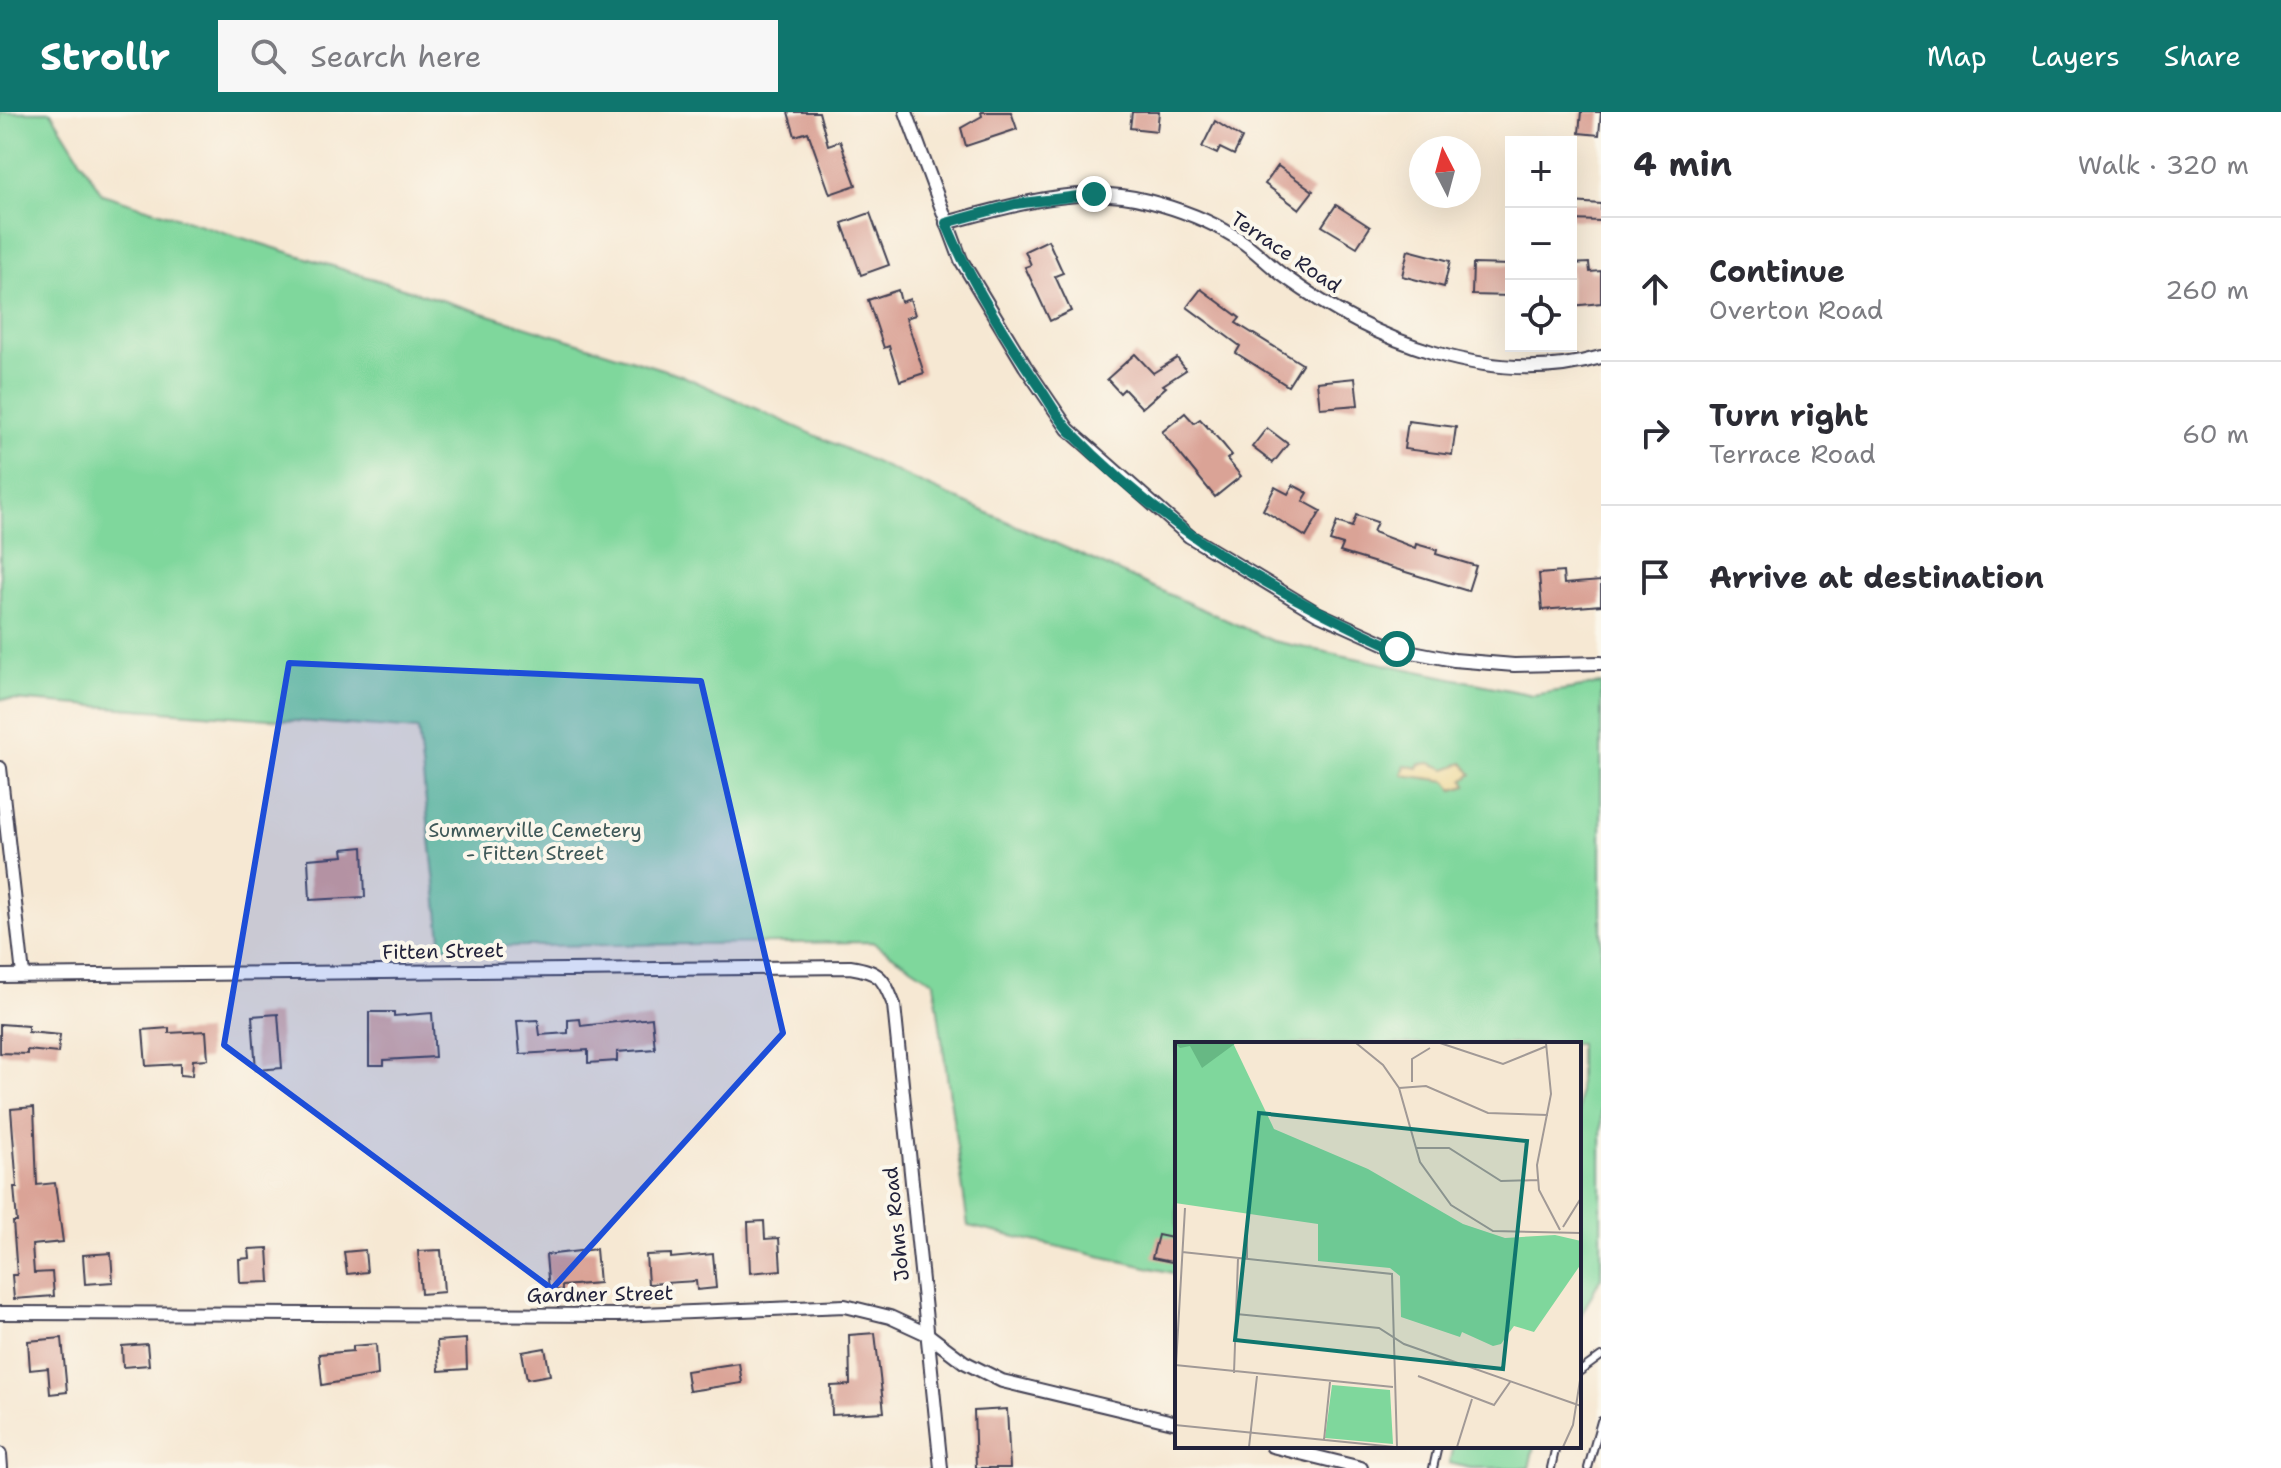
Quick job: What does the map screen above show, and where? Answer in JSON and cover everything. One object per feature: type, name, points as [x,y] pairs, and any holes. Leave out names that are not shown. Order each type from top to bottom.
[{"type":"street","points":[[906,112],[946,223],[983,300],[1068,429],[1189,536],[1317,613],[1397,649],[1454,660],[1514,665],[1601,663]]},
{"type":"street","name":"Terrace Road","points":[[946,223],[1015,204],[1094,194],[1147,200],[1233,235],[1284,276],[1342,314],[1405,342],[1475,364],[1526,370],[1577,364],[1601,357]]},
{"type":"street","points":[[0,768],[23,975]]},
{"type":"street","name":"Fitten Street","points":[[0,976],[850,967],[868,970],[884,979]]},
{"type":"street","name":"Johns Road","points":[[884,979],[894,1005],[941,1468]]},
{"type":"street","name":"Gardner Street","points":[[0,1313],[617,1315],[845,1306],[890,1317],[927,1334],[964,1362],[1002,1381],[1175,1423]]},
{"type":"street","points":[[1292,1448],[1361,1468]]},
{"type":"street","points":[[0,1454],[1,1468]]},
{"type":"lane","points":[[1581,1370],[1601,1356]]},
{"type":"lane","points":[[1581,1362],[1590,1363]]},
{"type":"lane","points":[[1588,1468],[1601,1421]]},
{"type":"lane","points":[[1433,1468],[1438,1448]]},
{"type":"lane","points":[[1551,1468],[1556,1448]]},
{"type":"highlighted area","points":[[289,663],[701,681],[783,1033],[552,1289],[224,1045]]},
{"type":"green space","name":"Summerville Cemetery - Fitten Street","points":[[0,112],[51,112],[102,194],[681,375],[1273,641],[1533,695],[1601,684],[1601,1277],[1581,1315],[1581,1042],[1175,1042],[1175,1274],[968,1226],[934,982],[872,942],[442,947],[418,730],[0,699]]},
{"type":"green space","points":[[1453,1448],[1534,1448],[1529,1468],[1470,1468],[1449,1463]]},
{"type":"sand","points":[[1430,763],[1446,769],[1463,763],[1472,774],[1464,780],[1467,786],[1453,790],[1447,781],[1402,775],[1405,765],[1418,768],[1419,764]]},
{"type":"building","points":[[788,112],[819,112],[828,145],[840,141],[856,185],[830,194],[808,132],[795,136]]},
{"type":"building","points":[[981,112],[1011,112],[1017,129],[966,146],[961,128],[982,116]]},
{"type":"building","points":[[1132,112],[1159,112],[1157,131],[1130,128]]},
{"type":"building","points":[[1581,112],[1601,112],[1599,135],[1579,133]]},
{"type":"building","points":[[1215,121],[1242,138],[1234,155],[1220,148],[1217,154],[1202,147]]},
{"type":"building","points":[[1278,166],[1313,191],[1299,209],[1265,184]]},
{"type":"building","points":[[1577,202],[1601,204],[1601,221],[1577,220]]},
{"type":"building","points":[[1336,205],[1370,227],[1357,247],[1322,226]]},
{"type":"building","points":[[870,213],[889,265],[861,275],[842,223]]},
{"type":"building","points":[[1048,240],[1063,273],[1055,276],[1071,311],[1050,321],[1025,267],[1031,265],[1025,251]]},
{"type":"building","points":[[1408,250],[1450,261],[1444,287],[1402,276]]},
{"type":"building","points":[[1589,263],[1590,272],[1601,271],[1601,303],[1577,305],[1577,264]]},
{"type":"building","points":[[1473,264],[1505,265],[1505,296],[1472,295]]},
{"type":"building","points":[[1201,289],[1240,318],[1236,323],[1302,364],[1288,386],[1236,353],[1240,346],[1187,307]]},
{"type":"building","points":[[898,290],[901,302],[910,299],[915,315],[906,318],[924,373],[900,381],[889,346],[884,348],[868,300]]},
{"type":"building","points":[[1135,354],[1153,373],[1177,358],[1186,370],[1163,385],[1166,387],[1142,408],[1124,389],[1120,393],[1107,379]]},
{"type":"building","points":[[1355,378],[1358,405],[1320,408],[1317,382]]},
{"type":"building","points":[[1185,413],[1194,423],[1200,419],[1223,444],[1232,455],[1227,459],[1241,476],[1215,497],[1162,432]]},
{"type":"building","points":[[1408,421],[1456,427],[1452,455],[1404,449]]},
{"type":"building","points":[[1267,428],[1288,444],[1273,463],[1252,447]]},
{"type":"building","points":[[1293,485],[1308,493],[1303,501],[1321,511],[1306,537],[1263,510],[1275,487],[1288,494]]},
{"type":"building","points":[[1356,515],[1377,522],[1373,532],[1415,548],[1416,544],[1437,550],[1436,554],[1476,566],[1468,591],[1340,552],[1343,545],[1330,541],[1337,522],[1352,527]]},
{"type":"building","points":[[1563,572],[1564,584],[1601,581],[1601,605],[1542,610],[1539,574]]},
{"type":"building","points":[[363,847],[365,897],[310,900],[308,859],[344,856],[343,849]]},
{"type":"building","points":[[369,1012],[394,1012],[394,1016],[432,1013],[435,1057],[384,1060],[384,1065],[369,1065]]},
{"type":"building","points":[[278,1014],[282,1068],[256,1070],[252,1016]]},
{"type":"building","points":[[652,1018],[655,1049],[617,1052],[617,1061],[588,1063],[588,1050],[520,1054],[517,1021],[538,1020],[540,1035],[568,1033],[568,1020],[580,1019],[581,1026]]},
{"type":"building","points":[[0,1024],[28,1026],[28,1032],[60,1035],[58,1053],[27,1050],[27,1054],[0,1053]]},
{"type":"building","points":[[169,1028],[169,1033],[206,1031],[208,1059],[193,1060],[192,1076],[180,1075],[180,1064],[146,1066],[143,1030]]},
{"type":"building","points":[[34,1107],[37,1185],[55,1183],[63,1242],[32,1245],[34,1273],[52,1272],[54,1296],[14,1299],[12,1275],[17,1275],[13,1222],[17,1222],[14,1187],[17,1187],[11,1109]]},
{"type":"building","points":[[764,1221],[765,1239],[779,1238],[781,1270],[750,1273],[748,1222]]},
{"type":"building","points":[[1158,1235],[1175,1239],[1175,1263],[1152,1258]]},
{"type":"building","points":[[268,1248],[270,1282],[240,1283],[239,1259],[250,1258],[249,1249]]},
{"type":"building","points":[[596,1249],[599,1283],[562,1286],[562,1290],[549,1291],[546,1255]]},
{"type":"building","points":[[365,1250],[367,1272],[347,1274],[344,1252]]},
{"type":"building","points":[[441,1250],[444,1292],[421,1294],[418,1251]]},
{"type":"building","points":[[111,1253],[113,1282],[85,1284],[83,1255]]},
{"type":"building","points":[[671,1254],[671,1258],[713,1254],[716,1288],[697,1290],[696,1281],[648,1284],[646,1255]]},
{"type":"building","points":[[875,1333],[884,1412],[832,1415],[831,1386],[850,1385],[849,1335]]},
{"type":"building","points":[[62,1338],[67,1392],[50,1394],[48,1368],[30,1370],[28,1341]]},
{"type":"building","points":[[466,1339],[467,1369],[439,1371],[437,1341]]},
{"type":"building","points":[[147,1344],[149,1365],[123,1367],[122,1346]]},
{"type":"building","points":[[376,1344],[378,1375],[322,1385],[319,1354],[353,1351],[353,1346]]},
{"type":"building","points":[[545,1348],[550,1375],[527,1379],[522,1352]]},
{"type":"building","points":[[739,1363],[742,1383],[689,1391],[686,1371]]},
{"type":"building","points":[[1007,1409],[1010,1468],[976,1468],[974,1411]]},
{"type":"route","points":[[1094,194],[1015,204],[946,223],[961,260],[983,300],[1025,366],[1068,429],[1189,536],[1317,613],[1397,649]]}]
